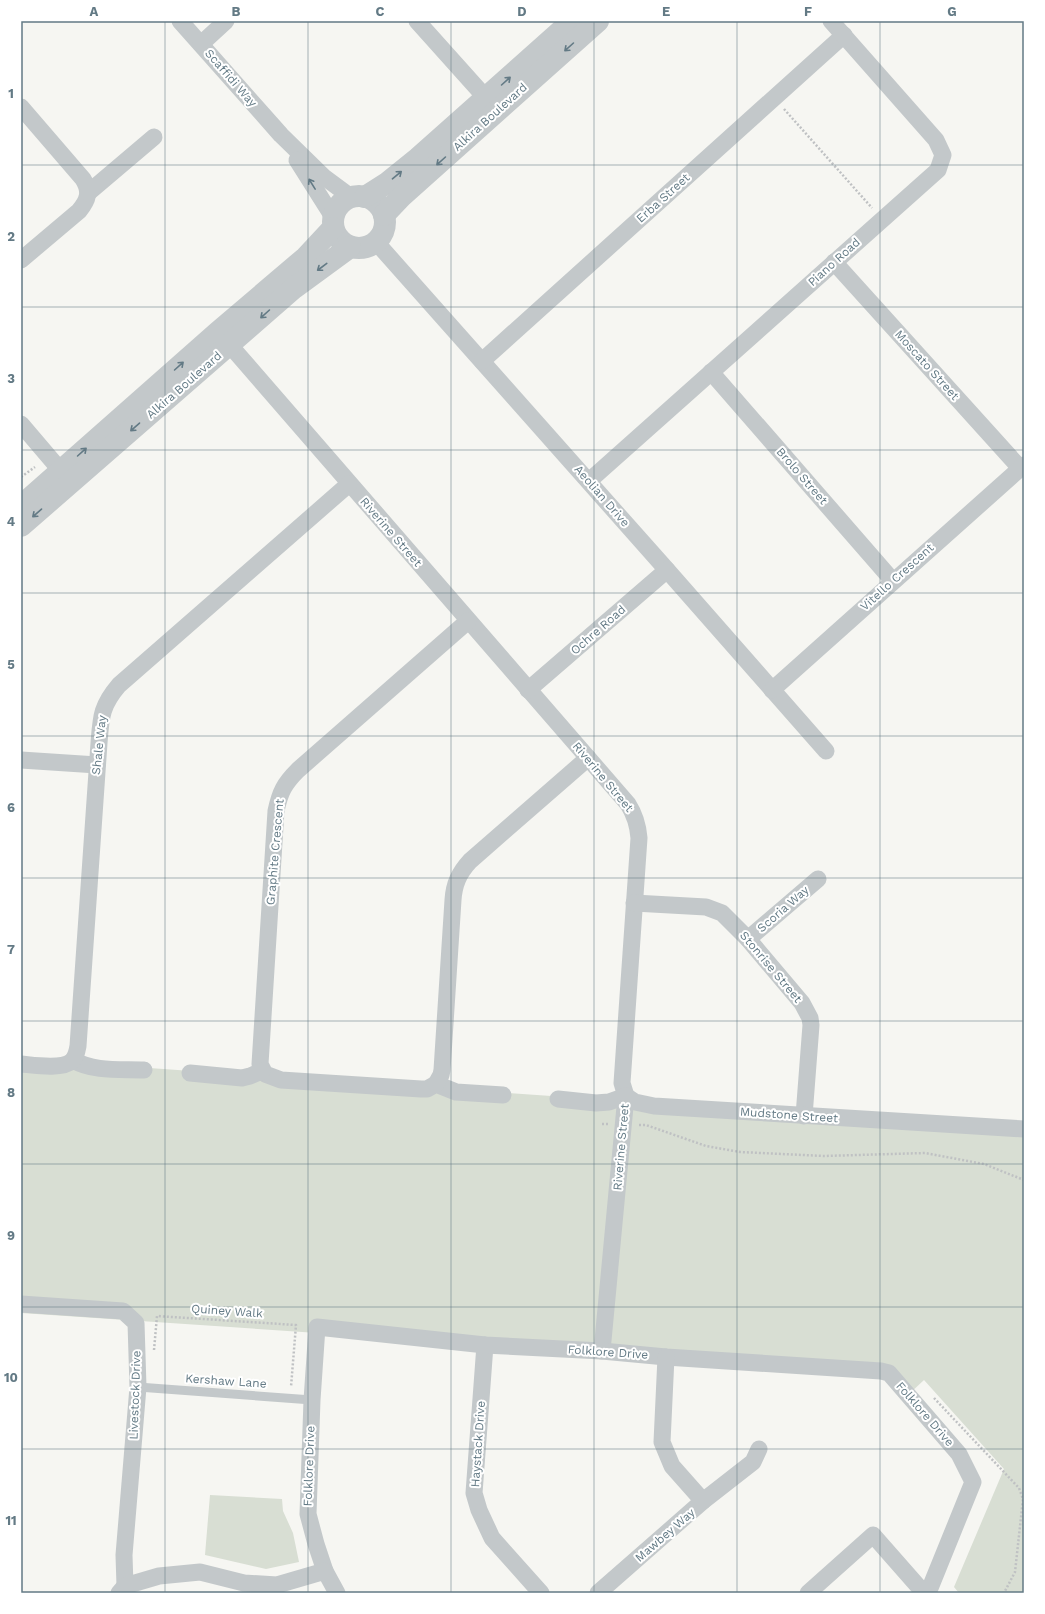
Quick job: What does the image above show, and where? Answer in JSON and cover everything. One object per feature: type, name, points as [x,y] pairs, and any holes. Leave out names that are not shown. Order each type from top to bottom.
[{"type":"street","name":"Scaffidi Way","points":[[180,21],[281,135],[324,177],[358,197]]},
{"type":"street","points":[[201,44],[226,21]]},
{"type":"street","points":[[417,21],[486,98]]},
{"type":"street","name":"Alkira Boulevard","points":[[358,197],[387,183],[418,158],[572,21]]},
{"type":"street","name":"Alkira Boulevard","points":[[384,215],[402,196],[598,21]]},
{"type":"street","name":"Piano Road","points":[[589,481],[938,170],[943,155],[936,140],[831,21]]},
{"type":"street","name":"Erba Street","points":[[482,361],[844,36]]},
{"type":"street","points":[[21,108],[83,178],[87,185],[88,193],[85,204],[79,211],[21,260]]},
{"type":"street","name":"Scaffidi Way","points":[[281,135],[333,223]]},
{"type":"street","points":[[88,193],[154,137]]},
{"type":"street","points":[[358,197],[373,201],[380,207],[384,215],[385,223],[384,231],[376,242],[366,248],[358,249],[342,243],[337,236],[333,223],[340,205],[358,197]]},
{"type":"street","name":"Alkira Boulevard","points":[[21,526],[224,338],[306,256],[333,223]]},
{"type":"street","name":"Aeolian Drive","points":[[376,242],[668,570],[826,752]]},
{"type":"street","name":"Alkira Boulevard","points":[[21,506],[61,471],[224,338],[350,247]]},
{"type":"street","name":"Moscato Street","points":[[834,262],[1022,467]]},
{"type":"street","name":"Riverine Street","points":[[224,338],[628,804],[635,815],[639,838],[622,1083],[626,1096],[602,1351]]},
{"type":"street","name":"Brolo Street","points":[[711,372],[893,581]]},
{"type":"street","points":[[21,424],[61,471]]},
{"type":"street","name":"Vitello Crescent","points":[[772,690],[1022,467]]},
{"type":"street","name":"Shale Way","points":[[73,1060],[78,1046],[102,712],[108,697],[118,685],[349,484]]},
{"type":"street","name":"Ochre Road","points":[[528,690],[668,570]]},
{"type":"street","name":"Graphite Crescent","points":[[262,1071],[260,1061],[260,1041],[276,811],[281,790],[287,781],[298,770],[468,621]]},
{"type":"street","points":[[190,1073],[242,1078],[262,1071],[269,1076],[281,1080],[352,1086],[427,1089],[436,1084],[442,1070],[452,900],[458,876],[470,861],[588,758]]},
{"type":"street","points":[[21,760],[97,765]]},
{"type":"street","name":"Scoria Way","points":[[748,939],[818,879]]},
{"type":"street","name":"Stonrise Street","points":[[634,903],[706,907],[722,913],[748,939],[802,1003],[810,1018],[804,1116]]},
{"type":"street","points":[[21,1064],[46,1066],[63,1065],[73,1060],[83,1066],[93,1068],[144,1070]]},
{"type":"street","points":[[436,1084],[456,1092],[503,1095]]},
{"type":"street","points":[[558,1099],[600,1103],[609,1102],[626,1096]]},
{"type":"street","name":"Mudstone Street","points":[[626,1096],[636,1102],[648,1105],[1024,1129]]},
{"type":"street","name":"Livestock Drive","points":[[21,1304],[123,1311],[136,1323],[138,1387],[122,1589]]},
{"type":"street","name":"Folklore Drive","points":[[337,1593],[325,1571],[308,1514],[312,1400],[317,1327],[484,1345],[602,1351],[666,1357],[873,1370],[889,1373],[959,1454],[973,1482],[928,1593]]},
{"type":"street","name":"Haystack Drive","points":[[484,1345],[474,1493],[479,1510],[492,1538],[541,1593]]},
{"type":"street","name":"Mawbey Way","points":[[598,1593],[703,1502],[672,1466],[662,1442],[666,1357]]},
{"type":"street","points":[[703,1502],[753,1462],[759,1449]]},
{"type":"street","points":[[808,1593],[873,1535],[924,1593]]},
{"type":"street","points":[[122,1589],[159,1576],[200,1572],[244,1583],[277,1585],[325,1571]]},
{"type":"lane","name":"Kershaw Lane","points":[[138,1387],[290,1397],[312,1400]]},
{"type":"path","points":[[774,98],[882,219]]},
{"type":"path","points":[[602,1124],[646,1125],[706,1146],[740,1152],[824,1156],[925,1153],[984,1164],[1024,1180]]},
{"type":"path","name":"Quiney Walk","points":[[154,1352],[157,1316],[296,1325],[290,1397]]},
{"type":"path","points":[[934,1398],[1019,1488],[1023,1499],[1016,1572],[1004,1593]]},
{"type":"shaded area","points":[[21,1059],[1024,1129],[1024,1593],[959,1593],[954,1587],[1004,1469],[924,1380],[908,1395],[881,1371],[21,1313]]},
{"type":"shaded area","points":[[210,1495],[282,1499],[283,1511],[293,1533],[299,1562],[266,1569],[205,1555]]}]
